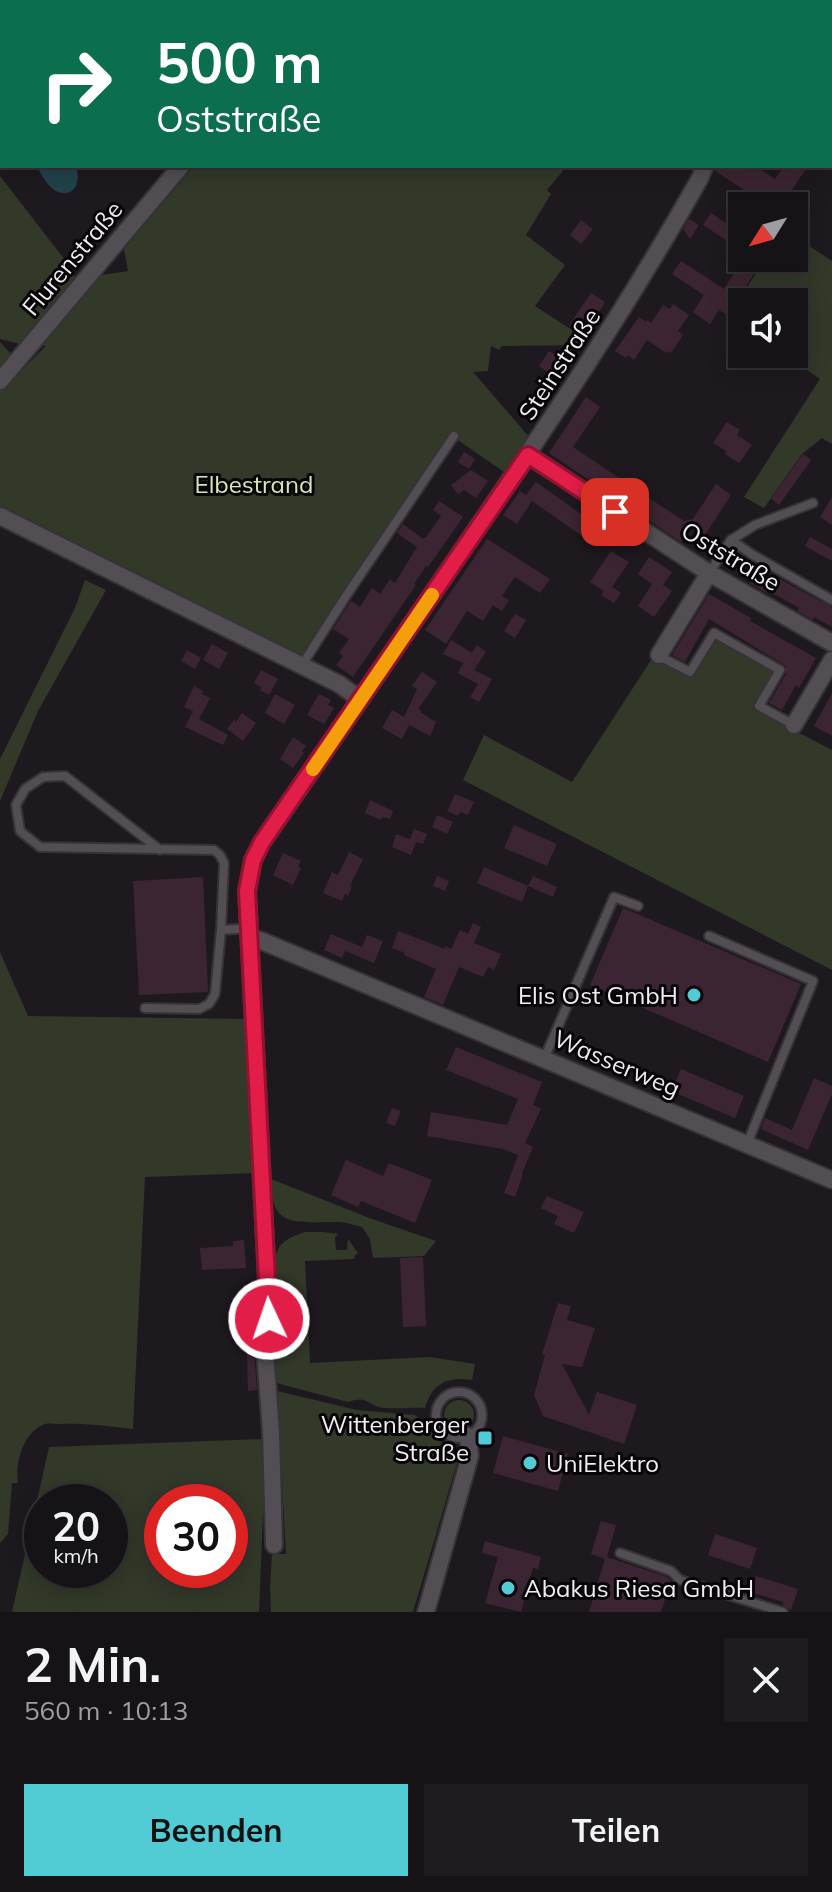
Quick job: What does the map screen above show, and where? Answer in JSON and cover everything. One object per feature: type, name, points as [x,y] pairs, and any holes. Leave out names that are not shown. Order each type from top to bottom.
[{"type":"street","name":"Flurenstraße","points":[[0,381],[179,168]]},
{"type":"street","name":"Steinstraße","points":[[274,1545],[271,1432],[264,1338],[269,1319],[247,891],[253,860],[262,842],[528,455],[661,249],[704,168]]},
{"type":"street","name":"Oststraße","points":[[528,455],[709,573],[832,643]]},
{"type":"street","points":[[0,516],[339,684],[360,699]]},
{"type":"street","points":[[659,655],[709,573]]},
{"type":"street","points":[[794,725],[832,660]]},
{"type":"street","name":"Wasserweg","points":[[249,932],[832,1180]]},
{"type":"street","points":[[426,1612],[470,1456],[468,1436]]},
{"type":"lane","points":[[301,666],[454,436]]},
{"type":"lane","points":[[709,573],[731,540],[755,525],[813,503]]},
{"type":"lane","points":[[731,540],[832,600]]},
{"type":"lane","points":[[659,655],[690,672],[714,633],[780,670],[759,706],[794,725]]},
{"type":"lane","points":[[145,1008],[199,1009],[209,1004],[215,994],[224,863],[220,855],[214,850],[160,850],[40,847],[20,831],[16,805],[25,789],[43,777],[65,776],[160,850]]},
{"type":"lane","points":[[544,1059],[614,897],[638,906]]},
{"type":"lane","points":[[221,930],[249,932]]},
{"type":"lane","points":[[709,936],[813,981],[747,1144]]},
{"type":"lane","points":[[453,1392],[466,1392],[480,1404],[481,1422],[468,1436],[450,1436],[438,1422],[439,1404],[453,1392]]},
{"type":"lane","points":[[620,1553],[671,1571],[680,1580],[754,1608],[783,1612]]},
{"type":"green space","name":"Elbestrand","points":[[192,168],[565,168],[547,190],[551,194],[526,235],[565,265],[535,306],[589,341],[585,345],[502,346],[499,350],[491,346],[488,371],[473,372],[530,438],[507,474],[455,438],[305,662],[0,511],[0,391],[46,346],[25,344],[0,376],[0,342],[10,353],[24,345],[0,339],[0,176],[65,260],[76,279],[128,271],[124,249]]},
{"type":"green space","points":[[808,245],[832,261],[832,444],[822,438],[802,454],[764,508],[744,497],[820,379],[804,368],[808,368],[808,288],[746,288],[757,272],[808,272]]},
{"type":"green space","points":[[85,580],[106,590],[38,711],[0,801],[0,759],[75,608]]},
{"type":"green space","points":[[720,640],[769,667],[773,674],[753,709],[832,750],[832,970],[463,780],[484,735],[572,782],[653,657],[691,677],[715,641]]},
{"type":"green space","points":[[0,952],[28,1016],[246,1019],[255,1173],[145,1177],[133,1429],[86,1424],[45,1424],[37,1428],[22,1449],[18,1483],[12,1483],[8,1534],[0,1543]]},
{"type":"green space","points":[[271,1179],[436,1241],[424,1256],[373,1258],[370,1239],[362,1227],[340,1222],[299,1222],[281,1215],[272,1196]]},
{"type":"green space","points":[[305,1232],[339,1234],[335,1237],[336,1250],[347,1250],[348,1239],[358,1253],[354,1259],[305,1261],[310,1363],[429,1357],[475,1364],[472,1380],[456,1379],[442,1383],[432,1393],[425,1408],[379,1407],[362,1400],[348,1402],[273,1382],[275,1257],[284,1242]]},
{"type":"green space","points":[[273,1390],[357,1410],[414,1415],[425,1421],[454,1457],[457,1463],[413,1612],[271,1612],[272,1554],[286,1554]]},
{"type":"green space","points":[[459,1400],[470,1404],[474,1415],[470,1426],[459,1430],[448,1426],[444,1415],[448,1404]]},
{"type":"green space","points":[[266,1439],[259,1612],[12,1612],[24,1558],[24,1588],[128,1588],[128,1484],[41,1484],[49,1447]]},
{"type":"water","points":[[37,168],[76,168],[78,176],[73,190],[58,192],[48,185]]},
{"type":"building","points":[[716,168],[759,168],[775,179],[783,168],[807,168],[790,192],[747,192],[715,171]]},
{"type":"building","points":[[711,213],[728,225],[728,241],[703,225]]},
{"type":"building","points":[[689,219],[699,225],[690,239],[683,229]]},
{"type":"building","points":[[581,220],[593,229],[581,244],[570,235]]},
{"type":"building","points":[[681,261],[724,289],[735,272],[755,272],[745,288],[728,288],[728,313],[719,310],[710,324],[693,312],[704,295],[672,274]]},
{"type":"building","points":[[591,293],[605,302],[584,335],[569,325]]},
{"type":"building","points":[[673,304],[689,315],[678,331],[683,335],[671,353],[647,340],[634,360],[615,351],[639,317],[651,323],[663,305],[670,309]]},
{"type":"building","points":[[549,351],[565,361],[555,377],[539,366]]},
{"type":"building","points":[[586,397],[600,407],[573,447],[684,521],[693,519],[716,484],[731,495],[705,535],[692,526],[681,542],[549,453]]},
{"type":"building","points":[[727,422],[740,430],[737,435],[752,445],[739,463],[713,443]]},
{"type":"building","points":[[464,452],[475,459],[469,469],[458,462]]},
{"type":"building","points":[[803,454],[811,460],[779,505],[771,499]]},
{"type":"building","points":[[471,470],[488,481],[476,498],[464,490],[458,494],[451,485]]},
{"type":"building","points":[[536,482],[598,526],[588,540],[532,501],[517,524],[503,515],[520,491],[526,495]]},
{"type":"building","points":[[832,497],[832,525],[820,517]]},
{"type":"building","points":[[439,501],[463,517],[426,566],[353,677],[336,665],[343,656],[339,653],[349,639],[333,629],[351,601],[360,607],[372,588],[380,594],[390,579],[395,583],[417,547],[397,533],[403,524],[423,539],[426,537],[441,516],[433,510]]},
{"type":"building","points":[[810,537],[832,549],[832,561],[805,546]]},
{"type":"building","points":[[487,539],[550,579],[540,593],[515,577],[502,596],[509,600],[502,611],[493,605],[483,621],[467,611],[446,644],[425,630]]},
{"type":"building","points":[[611,551],[629,562],[612,587],[621,593],[614,603],[601,595],[604,591],[590,582]]},
{"type":"building","points":[[649,557],[672,572],[663,585],[672,591],[654,617],[638,606],[652,584],[638,574]]},
{"type":"building","points":[[757,567],[832,607],[832,627],[814,617],[813,620],[797,611],[799,608],[749,583]]},
{"type":"building","points":[[709,594],[816,658],[782,710],[769,703],[786,674],[786,666],[709,619],[685,662],[672,655]]},
{"type":"building","points":[[515,614],[526,620],[515,638],[504,631]]},
{"type":"building","points":[[451,640],[472,653],[477,645],[486,652],[474,670],[492,679],[479,702],[470,697],[478,684],[458,673],[463,663],[443,654]]},
{"type":"building","points":[[212,644],[228,653],[219,669],[203,660]]},
{"type":"building","points":[[187,650],[201,658],[195,669],[181,661]]},
{"type":"building","points":[[261,670],[278,679],[269,695],[254,683]]},
{"type":"building","points":[[422,672],[437,682],[418,709],[436,722],[430,736],[409,725],[402,739],[382,728],[392,710],[404,717],[417,689],[412,686]]},
{"type":"building","points":[[194,686],[210,698],[199,719],[228,735],[223,745],[185,727],[193,711],[184,707]]},
{"type":"building","points":[[832,693],[832,736],[814,726]]},
{"type":"building","points":[[275,694],[295,705],[284,724],[265,713]]},
{"type":"building","points":[[319,694],[331,700],[328,705],[334,708],[324,724],[307,715]]},
{"type":"building","points":[[242,713],[256,723],[243,741],[227,729]]},
{"type":"building","points":[[293,737],[306,746],[293,768],[280,759]]},
{"type":"building","points":[[455,794],[474,802],[468,815],[460,812],[458,816],[447,811]]},
{"type":"building","points":[[370,800],[393,811],[390,819],[383,817],[381,820],[365,813]]},
{"type":"building","points":[[437,815],[453,822],[447,834],[432,827]]},
{"type":"building","points":[[514,825],[557,844],[547,866],[504,848]]},
{"type":"building","points":[[414,829],[427,834],[423,844],[416,842],[411,855],[392,847],[396,834],[412,840]]},
{"type":"building","points":[[349,852],[363,859],[348,896],[345,894],[342,901],[323,893],[332,872],[338,875]]},
{"type":"building","points":[[283,853],[301,861],[293,885],[273,875]]},
{"type":"building","points":[[484,867],[528,886],[522,902],[477,883]]},
{"type":"building","points":[[437,876],[449,881],[445,891],[433,886]]},
{"type":"building","points":[[533,876],[557,887],[553,897],[528,886]]},
{"type":"building","points":[[203,877],[208,992],[139,995],[133,881]]},
{"type":"building","points":[[623,908],[801,984],[768,1062],[590,985]]},
{"type":"building","points":[[473,923],[481,927],[474,943],[501,954],[494,970],[488,967],[483,977],[459,967],[443,1005],[424,997],[436,969],[392,948],[398,931],[451,949],[460,930],[468,934]]},
{"type":"building","points":[[331,934],[362,947],[367,935],[383,941],[374,963],[345,951],[342,958],[324,950]]},
{"type":"building","points":[[456,1047],[542,1082],[533,1105],[541,1109],[525,1143],[533,1147],[515,1197],[504,1193],[518,1155],[503,1149],[427,1136],[431,1112],[507,1125],[518,1099],[446,1070]]},
{"type":"building","points":[[681,1069],[744,1096],[735,1118],[671,1091]]},
{"type":"building","points":[[814,1078],[832,1086],[832,1094],[808,1150],[761,1129],[765,1118],[792,1130]]},
{"type":"building","points":[[392,1108],[401,1111],[395,1126],[386,1123]]},
{"type":"building","points":[[346,1160],[383,1176],[389,1163],[432,1180],[415,1223],[361,1201],[358,1207],[331,1195]]},
{"type":"building","points":[[547,1196],[584,1212],[574,1233],[554,1224],[558,1216],[541,1208]]},
{"type":"building","points":[[244,1240],[246,1268],[202,1270],[200,1248],[233,1246],[233,1241]]},
{"type":"building","points":[[423,1257],[426,1326],[403,1327],[400,1258]]},
{"type":"building","points":[[558,1303],[571,1306],[567,1320],[595,1328],[582,1367],[562,1364],[589,1415],[597,1392],[637,1405],[624,1444],[543,1416],[534,1395],[545,1355],[542,1354]]},
{"type":"building","points":[[247,1351],[254,1351],[257,1390],[248,1391]]},
{"type":"building","name":"UniElektro","points":[[503,1436],[568,1454],[558,1491],[493,1473]]},
{"type":"building","points":[[601,1521],[616,1525],[607,1557],[671,1581],[661,1612],[589,1612],[605,1559],[591,1554]]},
{"type":"building","points":[[715,1534],[757,1548],[750,1569],[708,1555]]},
{"type":"building","name":"Abakus Riesa GmbH","points":[[485,1541],[541,1557],[538,1569],[533,1568],[521,1612],[485,1603],[498,1557],[482,1553]]},
{"type":"building","points":[[756,1576],[798,1589],[791,1610],[783,1602],[751,1592]]},
{"type":"slow traffic","points":[[313,769],[432,595]]},
{"type":"place","name":"Elis Ost GmbH","points":[[694,995]]},
{"type":"place","name":"Wittenberger Straße","points":[[485,1438]]},
{"type":"place","name":"UniElektro","points":[[530,1463]]},
{"type":"place","name":"Abakus Riesa GmbH","points":[[508,1588]]},
{"type":"route","points":[[269,1319],[247,891],[253,860],[262,842],[528,455],[615,512]]}]
